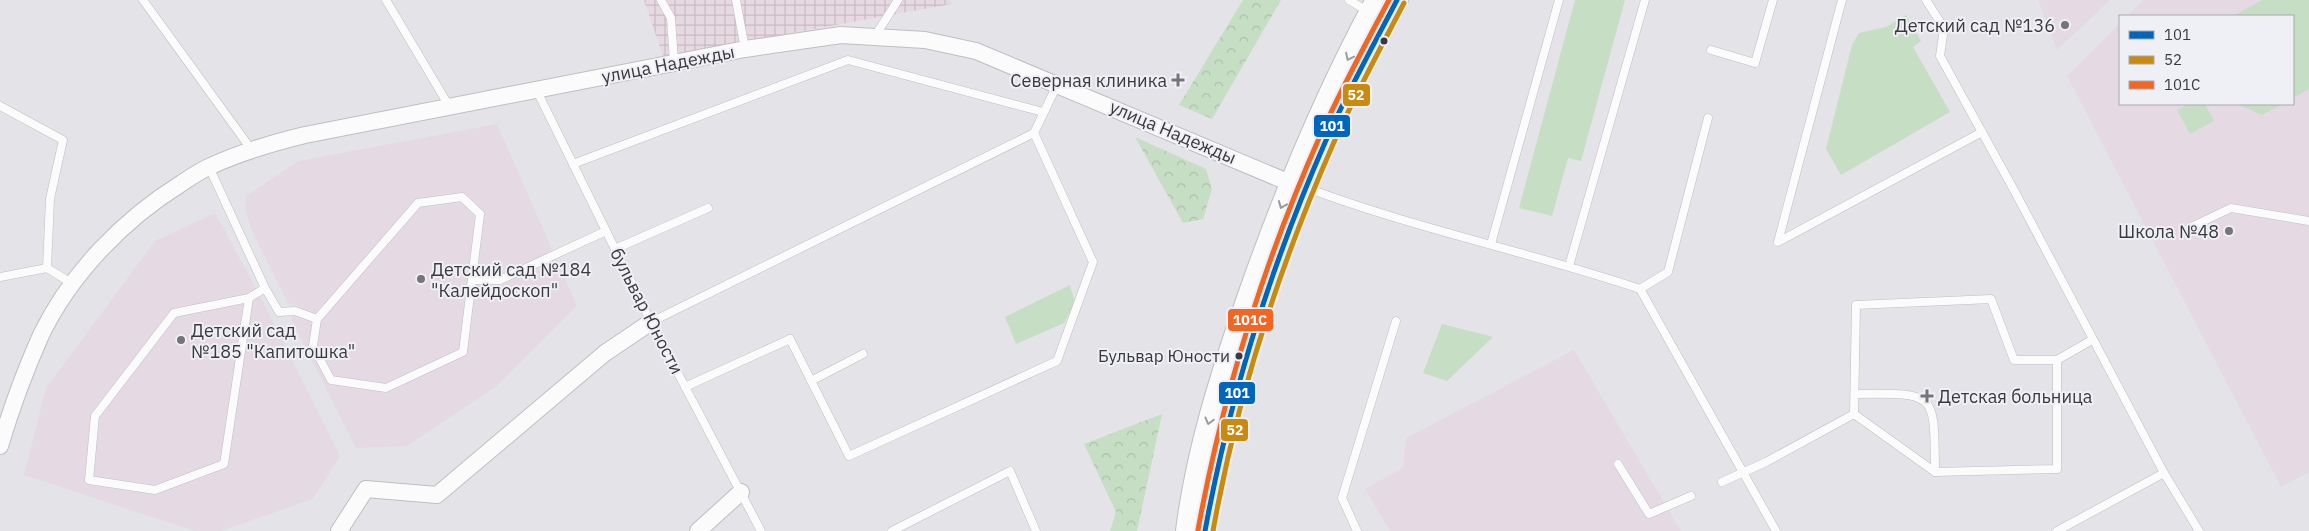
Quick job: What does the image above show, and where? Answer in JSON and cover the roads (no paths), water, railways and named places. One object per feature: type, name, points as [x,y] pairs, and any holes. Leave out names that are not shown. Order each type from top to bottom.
[{"type":"main road","points":[[1205,531],[1214,474],[1230,409],[1278,262],[1299,186],[1328,138],[1397,0]]},
{"type":"main road","points":[[1187,531],[1206,433],[1227,356],[1373,6]]},
{"type":"street","name":"улица Надежды","points":[[0,446],[11,411],[42,334],[73,284],[110,239],[154,201],[209,166],[251,149],[305,135],[449,106],[745,49],[841,35],[925,40],[976,51],[1299,186]]},
{"type":"street","points":[[339,531],[366,489],[437,495],[605,353],[651,322]]},
{"type":"street","points":[[698,531],[741,492]]},
{"type":"lane","points":[[144,0],[251,149]]},
{"type":"lane","points":[[386,0],[449,106]]},
{"type":"lane","points":[[661,0],[671,18],[674,62]]},
{"type":"lane","points":[[736,0],[745,49]]},
{"type":"lane","points":[[875,36],[898,0]]},
{"type":"lane","points":[[1349,0],[1373,6]]},
{"type":"lane","points":[[1491,244],[1559,0]]},
{"type":"lane","points":[[1569,266],[1645,0]]},
{"type":"lane","points":[[1712,50],[1755,63],[1773,0]]},
{"type":"lane","points":[[1842,0],[1778,242],[1982,132]]},
{"type":"lane","points":[[1926,0],[1944,28],[1940,56],[2164,473],[2198,531]]},
{"type":"lane","points":[[573,164],[848,60],[1042,112]]},
{"type":"lane","points":[[651,322],[1034,133],[1042,112],[1057,84]]},
{"type":"lane","name":"бульвар Юности","points":[[536,89],[651,322],[761,531]]},
{"type":"lane","points":[[0,106],[63,140],[50,199],[47,268]]},
{"type":"lane","points":[[1640,289],[1668,272],[1708,118]]},
{"type":"lane","points":[[685,387],[790,339],[848,456],[1057,361],[1093,262],[1034,133]]},
{"type":"lane","points":[[209,166],[265,288],[279,312],[295,311],[317,319]]},
{"type":"lane","points":[[1299,186],[1368,210],[1569,266],[1640,289],[1776,531]]},
{"type":"lane","points":[[462,197],[480,214],[463,352],[386,388],[330,380],[313,346],[317,319],[418,204],[462,197]]},
{"type":"lane","points":[[615,249],[708,208]]},
{"type":"lane","points":[[2189,228],[2231,208],[2309,222]]},
{"type":"lane","points":[[472,280],[500,280],[606,231]]},
{"type":"lane","points":[[0,276],[47,268],[73,284]]},
{"type":"lane","points":[[249,298],[224,464],[155,490],[89,480],[95,416],[174,313],[249,298],[265,288]]},
{"type":"lane","points":[[1854,414],[1856,394],[1856,305],[1990,299],[2014,360],[2057,360],[2092,340]]},
{"type":"lane","points":[[1358,531],[1342,498],[1396,321]]},
{"type":"lane","points":[[811,381],[863,354]]},
{"type":"lane","points":[[1854,414],[1935,472],[2057,469],[2057,360]]},
{"type":"lane","points":[[1856,394],[1913,395],[1925,400],[1931,407],[1934,420],[1935,472]]},
{"type":"lane","points":[[1722,482],[1743,473],[1854,414]]},
{"type":"lane","points":[[1618,464],[1649,514],[1691,496]]},
{"type":"lane","points":[[892,531],[1010,471],[1036,531]]},
{"type":"lane","points":[[2057,531],[2164,473]]},
{"type":"place","name":"Детский сад №136","points":[[2065,25]]},
{"type":"place","name":"Северная клиника","points":[[1178,80]]},
{"type":"place","name":"Школа №48","points":[[2229,231]]},
{"type":"place","name":"Детский сад №184 \"Калейдоскоп\"","points":[[421,279]]},
{"type":"place","name":"Детский сад №185 \"Капитошка\"","points":[[181,340]]},
{"type":"place","name":"Бульвар Юности","points":[[1239,356]]},
{"type":"place","name":"Детская больница","points":[[1927,396]]}]
